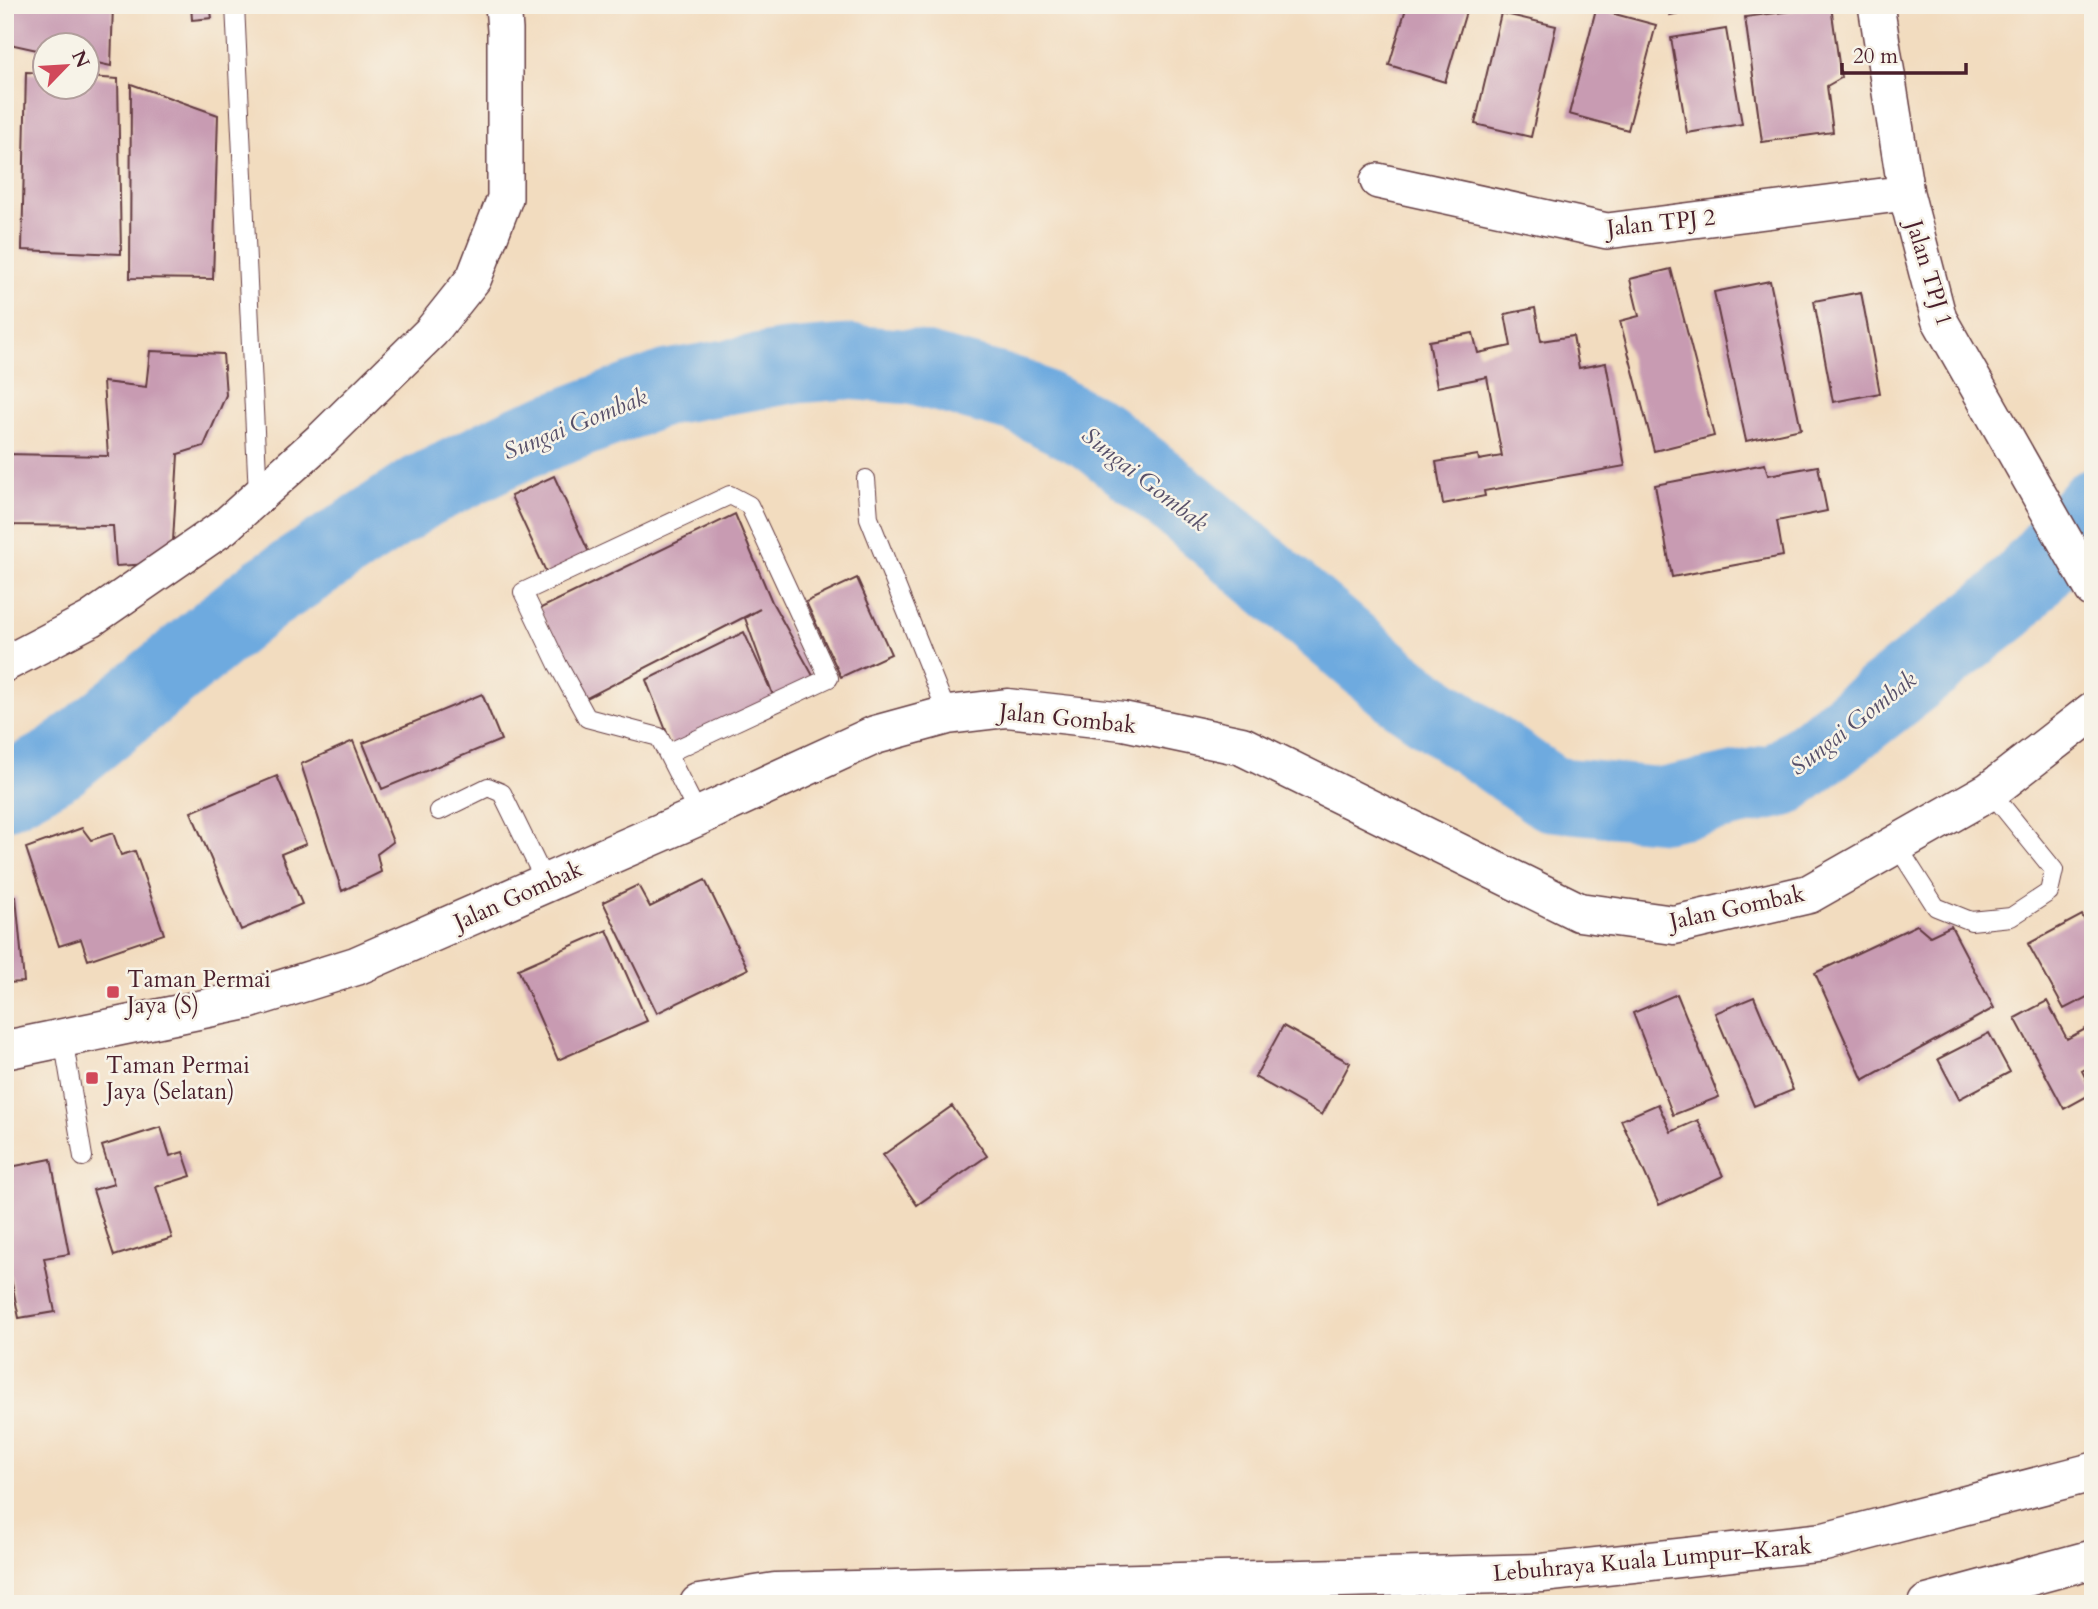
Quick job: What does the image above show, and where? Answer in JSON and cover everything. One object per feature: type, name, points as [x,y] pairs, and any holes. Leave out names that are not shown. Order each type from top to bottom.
[{"type":"main road","name":"Jalan Gombak","points":[[5,1049],[247,1000],[356,966],[699,816],[875,734],[948,715],[1007,708],[1123,721],[1242,746],[1579,912],[1674,925],[1809,894],[1990,791],[2093,711]]},
{"type":"main road","name":"Lebuhraya Kuala Lumpur–Karak","points":[[699,1604],[775,1592],[1542,1573],[1824,1542],[2093,1472]]},
{"type":"main road","points":[[1927,1604],[2093,1559]]},
{"type":"street","points":[[5,664],[91,619],[224,527],[322,439],[431,332],[474,278],[505,198],[503,5]]},
{"type":"street","name":"Jalan TPJ 1","points":[[1876,5],[1906,192],[1939,319],[2093,590]]},
{"type":"street","name":"Jalan TPJ 2","points":[[1378,181],[1606,231],[1906,192]]},
{"type":"lane","points":[[235,5],[258,496]]},
{"type":"lane","points":[[866,479],[869,518],[948,715]]},
{"type":"lane","points":[[668,753],[829,678],[749,505],[730,495],[523,592],[587,718],[659,737],[699,816]]},
{"type":"lane","points":[[439,811],[488,788],[502,793],[546,883]]},
{"type":"lane","points":[[1896,844],[1936,908],[1970,920],[2011,917],[2049,892],[2054,870],[1990,791]]},
{"type":"lane","points":[[63,1038],[83,1157]]},
{"type":"building","points":[[5,5],[113,5],[111,66],[102,64],[102,32],[32,32],[32,49],[5,43]]},
{"type":"building","points":[[191,5],[210,5],[212,18],[192,20]]},
{"type":"building","points":[[1407,5],[1468,5],[1445,82],[1389,65]]},
{"type":"building","points":[[1668,5],[1713,5],[1713,6],[1670,15]]},
{"type":"building","points":[[1831,6],[1841,78],[1827,86],[1833,132],[1762,142],[1745,17]]},
{"type":"building","points":[[1596,9],[1656,25],[1628,130],[1569,114]]},
{"type":"building","points":[[1501,13],[1556,26],[1531,137],[1475,124]]},
{"type":"building","points":[[1726,29],[1742,124],[1687,133],[1671,38]]},
{"type":"building","points":[[26,72],[32,72],[32,102],[102,102],[102,78],[118,79],[121,254],[22,250]]},
{"type":"building","points":[[131,84],[218,115],[213,279],[130,278]]},
{"type":"building","points":[[1671,269],[1714,436],[1654,451],[1620,321],[1639,316],[1630,279]]},
{"type":"building","points":[[1770,281],[1801,429],[1746,441],[1714,292]]},
{"type":"building","points":[[1861,292],[1880,393],[1833,402],[1814,301]]},
{"type":"building","points":[[1535,308],[1541,341],[1573,336],[1579,368],[1606,363],[1625,466],[1484,491],[1485,496],[1443,504],[1436,462],[1478,455],[1479,460],[1502,456],[1487,377],[1437,387],[1429,341],[1473,333],[1478,353],[1511,346],[1505,314]]},
{"type":"building","points":[[150,351],[223,354],[226,395],[204,446],[178,454],[173,541],[151,564],[116,566],[113,526],[5,525],[5,454],[108,456],[103,382],[146,387]]},
{"type":"building","points":[[1765,464],[1768,475],[1818,466],[1827,511],[1777,521],[1783,556],[1672,577],[1655,485]]},
{"type":"building","points":[[554,476],[591,557],[548,576],[511,496]]},
{"type":"building","points":[[735,514],[772,602],[816,681],[673,748],[646,680],[744,632],[773,695],[745,618],[760,609],[585,699],[539,609]]},
{"type":"building","points":[[857,578],[891,654],[841,677],[806,602]]},
{"type":"building","points":[[482,694],[501,740],[382,789],[363,743]]},
{"type":"building","points":[[353,741],[393,842],[377,854],[381,872],[342,891],[301,764]]},
{"type":"building","points":[[277,776],[306,844],[281,854],[302,904],[241,930],[191,812]]},
{"type":"building","points":[[82,828],[91,840],[113,833],[121,855],[135,851],[164,934],[88,960],[81,939],[59,946],[26,848]]},
{"type":"building","points":[[705,880],[748,969],[657,1013],[603,902],[638,885],[650,907]]},
{"type":"building","points":[[16,897],[24,982],[5,983],[5,898]]},
{"type":"building","points":[[2082,915],[2089,929],[2093,930],[2093,994],[2064,1009],[2028,944]]},
{"type":"building","points":[[1917,925],[1930,936],[1951,926],[1994,1008],[1863,1080],[1815,973]]},
{"type":"building","points":[[607,930],[647,1021],[558,1060],[518,969]]},
{"type":"building","points":[[1677,994],[1719,1097],[1673,1115],[1633,1013]]},
{"type":"building","points":[[1754,997],[1793,1090],[1754,1106],[1715,1013]]},
{"type":"building","points":[[2047,1001],[2067,1039],[2093,1025],[2093,1065],[2082,1071],[2093,1093],[2064,1109],[2015,1018]]},
{"type":"building","points":[[1283,1026],[1350,1063],[1322,1115],[1255,1077]]},
{"type":"building","points":[[1989,1033],[2010,1072],[1959,1099],[1938,1059]]},
{"type":"building","points":[[1658,1104],[1671,1132],[1698,1120],[1723,1176],[1659,1205],[1621,1120]]},
{"type":"building","points":[[952,1106],[987,1156],[917,1205],[883,1155]]},
{"type":"building","points":[[161,1127],[170,1156],[183,1152],[191,1176],[156,1187],[172,1238],[114,1256],[93,1190],[114,1184],[102,1146]]},
{"type":"building","points":[[51,1159],[69,1254],[44,1258],[55,1312],[19,1318],[5,1249],[5,1168]]},
{"type":"waterway","name":"Sungai Gombak","points":[[5,792],[60,762],[265,594],[421,492],[522,442],[668,387],[786,367],[847,362],[912,367],[1019,396],[1096,435],[1186,507],[1400,689],[1551,794],[1664,805],[1781,780],[2006,604],[2093,506]]},
{"type":"place","name":"Taman Permai Jaya (S)","points":[[113,992]]},
{"type":"place","name":"Taman Permai Jaya (Selatan)","points":[[92,1078]]}]
